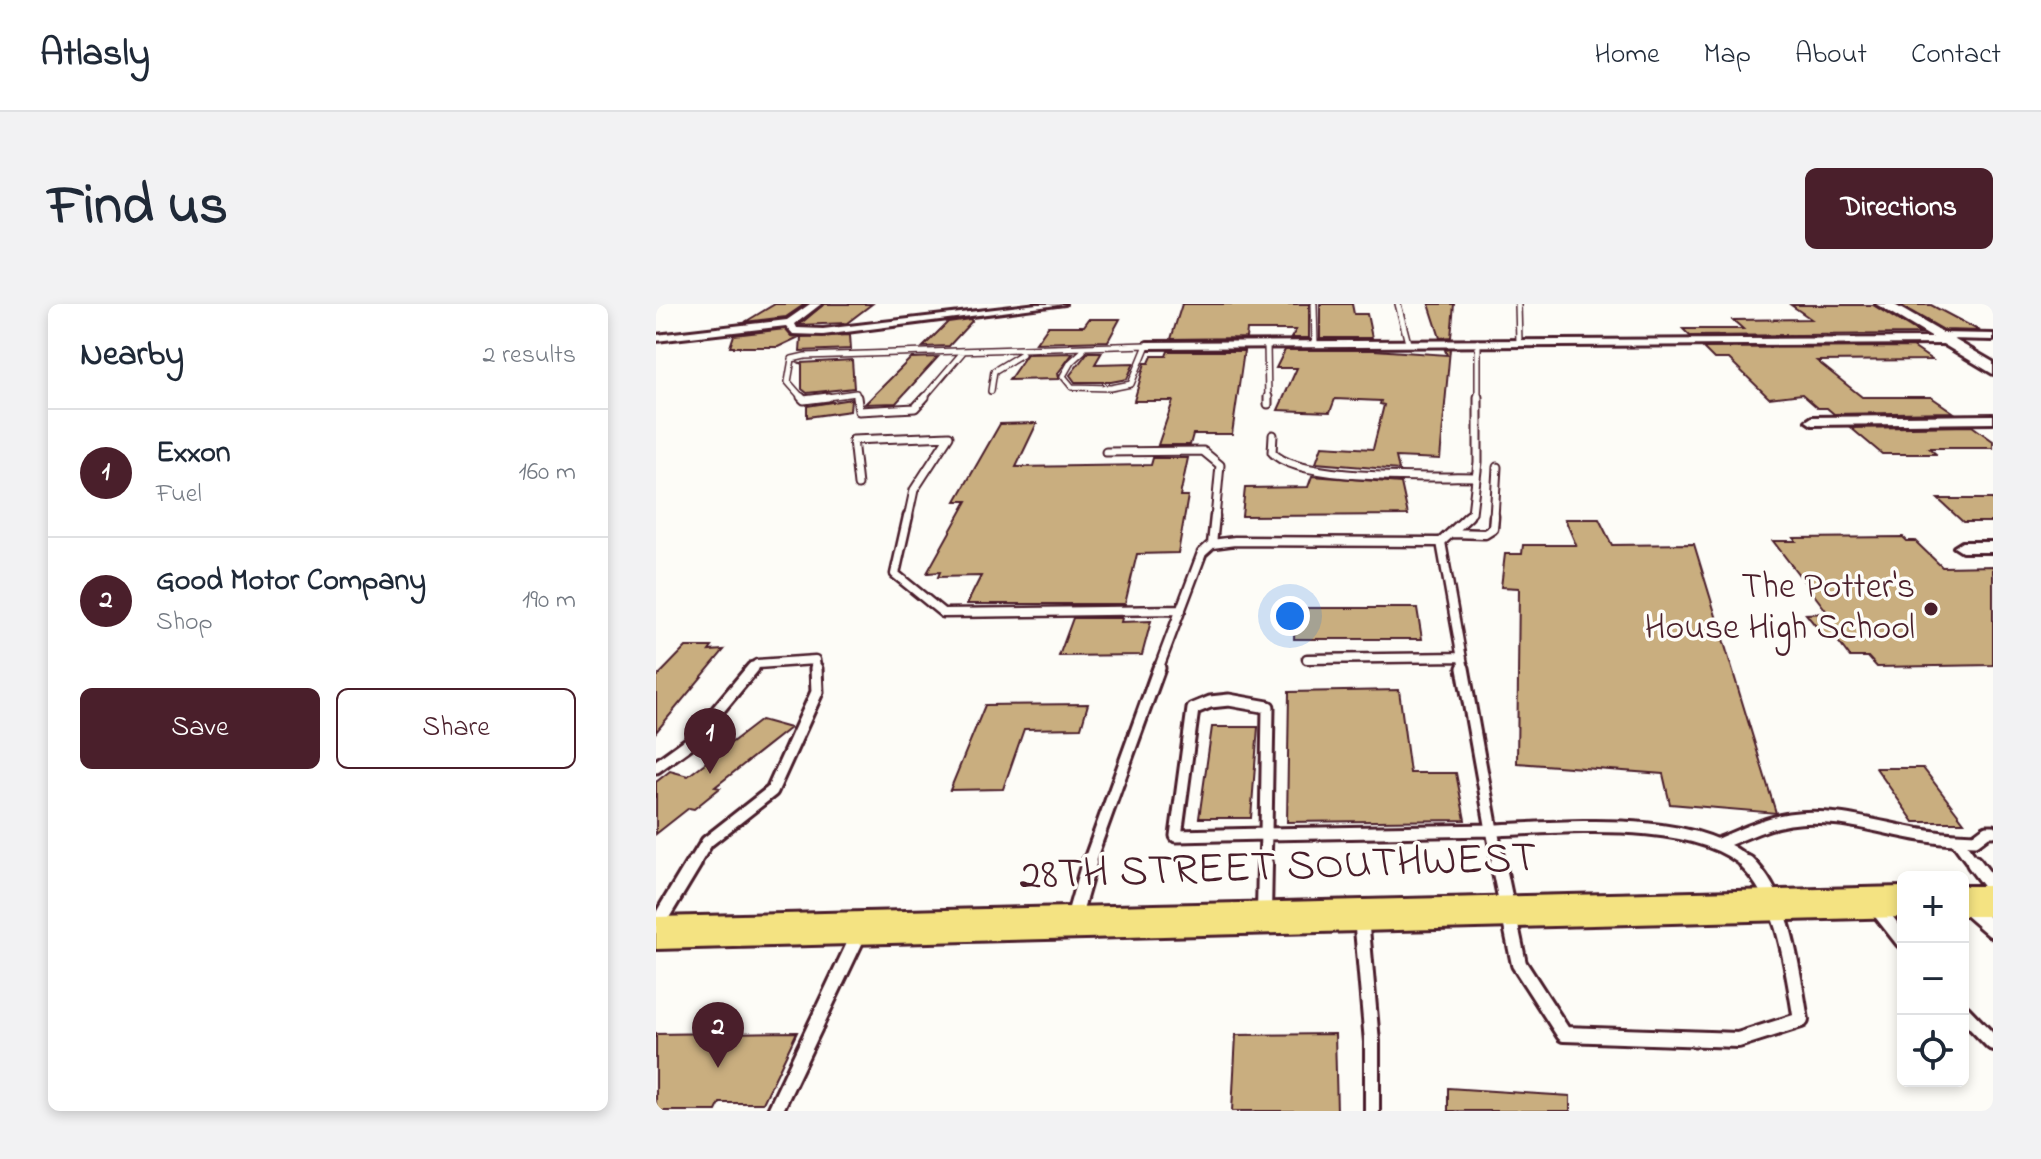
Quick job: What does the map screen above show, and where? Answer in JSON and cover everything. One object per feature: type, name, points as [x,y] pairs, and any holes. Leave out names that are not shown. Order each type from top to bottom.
[{"type":"main road","points":[[1883,304],[1993,369]]},
{"type":"main road","points":[[1969,902],[1993,901]]},
{"type":"main road","name":"28TH STREET SOUTHWEST","points":[[656,933],[1888,903]]},
{"type":"street","points":[[656,338],[790,323],[816,304]]},
{"type":"street","points":[[790,323],[793,331],[797,332],[856,328],[994,308],[1060,304]]},
{"type":"street","points":[[1147,345],[1993,337]]},
{"type":"street","points":[[1812,421],[1993,419]]},
{"type":"street","points":[[1962,547],[1993,547]]},
{"type":"lane","points":[[1314,304],[1315,344]]},
{"type":"lane","points":[[1398,304],[1408,343]]},
{"type":"lane","points":[[1518,304],[1519,342]]},
{"type":"lane","points":[[1072,924],[1097,834],[1202,553],[1212,544],[1235,541],[1441,542],[1472,513],[1476,477],[1478,342]]},
{"type":"lane","points":[[1267,344],[1268,404]]},
{"type":"lane","points":[[963,352],[915,408],[859,411],[856,393],[804,400],[788,382],[792,359],[802,356],[963,352],[1083,351],[1147,345],[1131,384],[1111,388],[1072,387],[1063,376],[1071,362],[1083,351]]},
{"type":"lane","points":[[991,391],[990,381],[998,366],[1027,351]]},
{"type":"lane","points":[[1273,435],[1272,452],[1279,461],[1313,472],[1476,477]]},
{"type":"lane","points":[[858,485],[853,440],[949,436],[914,490],[895,574],[943,613],[1181,610]]},
{"type":"lane","points":[[1106,452],[1203,451],[1220,465],[1212,544]]},
{"type":"lane","points":[[1452,533],[1485,534],[1493,529],[1497,467]]},
{"type":"lane","points":[[1264,918],[1266,834],[1268,707],[1254,702],[1206,702],[1193,709],[1176,836],[1266,834],[1492,831],[1538,827],[1704,839],[1735,851],[1754,869],[1773,905],[1785,942],[1801,1020],[1738,1040],[1564,1034],[1519,964],[1492,831],[1441,542]]},
{"type":"lane","points":[[1307,659],[1461,657]]},
{"type":"lane","points":[[656,767],[692,741],[757,664],[815,660],[817,692],[772,791],[707,842],[656,926]]},
{"type":"lane","points":[[1718,844],[1788,819],[1820,818],[1929,840],[1975,840],[1987,831],[1993,831]]},
{"type":"lane","points":[[1956,839],[1993,888]]},
{"type":"lane","points":[[1888,903],[1897,926]]},
{"type":"lane","points":[[1969,908],[1993,930]]},
{"type":"lane","points":[[1361,915],[1372,1042],[1372,1111]]},
{"type":"lane","points":[[775,1111],[862,928]]},
{"type":"lane","points":[[1966,1015],[1993,1043]]},
{"type":"building","points":[[775,304],[805,304],[786,317],[745,322]]},
{"type":"building","points":[[824,304],[872,304],[847,323],[799,325]]},
{"type":"building","points":[[1182,304],[1309,304],[1309,338],[1291,338],[1296,330],[1247,330],[1246,338],[1171,339]]},
{"type":"building","points":[[1320,304],[1352,304],[1354,314],[1367,314],[1372,338],[1320,338]]},
{"type":"building","points":[[1429,304],[1454,304],[1451,337],[1440,338]]},
{"type":"building","points":[[1791,305],[1873,305],[1920,334],[1690,336],[1683,329],[1743,329],[1733,320],[1811,319]]},
{"type":"building","points":[[1900,305],[1931,305],[1980,331],[1944,330]]},
{"type":"building","points":[[1089,319],[1120,319],[1108,341],[1036,343],[1048,326],[1084,326]]},
{"type":"building","points":[[972,321],[949,346],[923,347],[948,322]]},
{"type":"building","points":[[785,329],[791,336],[799,337],[778,347],[730,347],[734,335]]},
{"type":"building","points":[[850,335],[851,349],[800,351],[801,337]]},
{"type":"building","points":[[1913,347],[1932,360],[1817,361],[1862,397],[1931,397],[1953,412],[1834,414],[1827,408],[1818,408],[1802,394],[1769,398],[1729,359],[1714,359],[1703,348]]},
{"type":"building","points":[[1450,349],[1440,459],[1396,457],[1399,470],[1316,463],[1322,446],[1373,449],[1384,405],[1380,404],[1381,401],[1335,399],[1330,412],[1278,410],[1297,368],[1276,368],[1285,350],[1374,350],[1447,355],[1445,350]]},
{"type":"building","points":[[1168,351],[1244,351],[1232,434],[1193,434],[1190,445],[1158,445],[1173,401],[1134,401],[1145,363],[1149,363],[1152,356],[1166,356]]},
{"type":"building","points":[[1088,352],[1102,352],[1095,364],[1134,363],[1127,379],[1075,382],[1070,375]]},
{"type":"building","points":[[1073,353],[1058,373],[1059,379],[1009,380],[1027,354]]},
{"type":"building","points":[[938,357],[896,403],[865,404],[911,358]]},
{"type":"building","points":[[852,360],[854,388],[807,393],[802,389],[800,363]]},
{"type":"building","points":[[851,399],[850,411],[807,417],[807,406]]},
{"type":"building","points":[[1037,423],[1016,467],[1151,465],[1153,458],[1188,458],[1180,496],[1188,496],[1178,553],[1137,554],[1125,604],[967,604],[981,576],[938,577],[940,572],[927,573],[967,501],[956,501],[1000,424]]},
{"type":"building","points":[[1972,426],[1993,441],[1993,448],[1929,448],[1936,454],[1882,454],[1851,428]]},
{"type":"building","points":[[1312,476],[1401,483],[1408,515],[1242,516],[1245,488],[1308,487]]},
{"type":"building","points":[[1938,499],[1993,499],[1993,522],[1963,522]]},
{"type":"building","points":[[1565,519],[1599,519],[1612,545],[1694,544],[1776,813],[1670,804],[1663,774],[1517,763],[1519,588],[1501,587],[1505,554],[1522,554],[1523,545],[1576,545]]},
{"type":"building","points":[[1903,537],[1907,541],[1915,541],[1942,567],[1993,566],[1993,665],[1877,667],[1868,657],[1850,657],[1837,640],[1827,640],[1806,614],[1828,613],[1773,541]]},
{"type":"building","points":[[1295,608],[1417,608],[1422,639],[1294,639]]},
{"type":"building","points":[[1073,618],[1151,621],[1142,655],[1059,656]]},
{"type":"building","points":[[686,647],[724,650],[656,732],[656,678]]},
{"type":"building","points":[[1399,690],[1410,773],[1456,773],[1465,820],[1287,822],[1289,692]]},
{"type":"building","points":[[1088,704],[1081,728],[1024,729],[1003,789],[950,790],[985,705]]},
{"type":"building","points":[[761,720],[790,728],[715,787],[720,788],[694,809],[689,808],[656,834],[656,782],[670,771],[688,776]]},
{"type":"building","points":[[1212,727],[1258,727],[1251,818],[1199,818]]},
{"type":"building","points":[[1876,768],[1923,768],[1964,822],[1914,822]]},
{"type":"building","points":[[797,1032],[763,1103],[720,1103],[716,1111],[656,1111],[656,1034]]},
{"type":"building","points":[[1335,1034],[1337,1111],[1232,1111],[1236,1035]]},
{"type":"building","points":[[1448,1088],[1570,1096],[1570,1111],[1448,1111]]},
{"type":"place","name":"The Potter's House High School","points":[[1931,609]]},
{"type":"place","name":"Exxon","points":[[710,774]]},
{"type":"place","name":"Good Motor Company","points":[[718,1068]]}]
